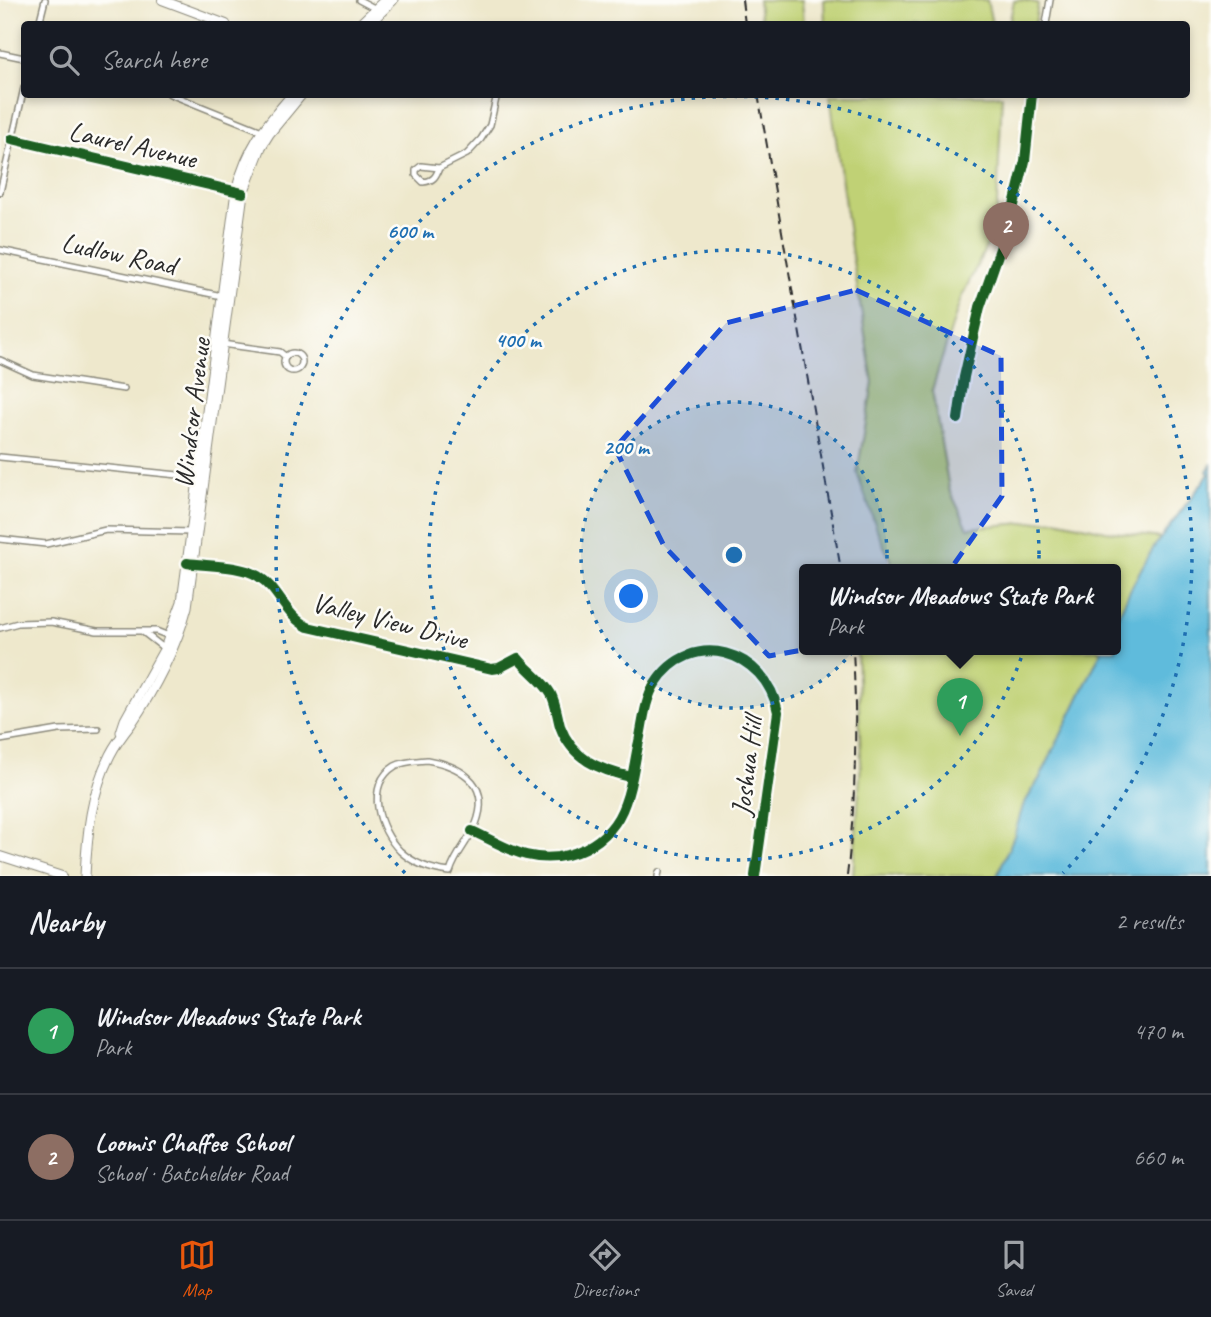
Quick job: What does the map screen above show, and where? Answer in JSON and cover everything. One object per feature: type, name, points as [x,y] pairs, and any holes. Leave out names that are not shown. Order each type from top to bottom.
[{"type":"main road","points":[[162,0],[218,21]]},
{"type":"main road","points":[[371,21],[385,0]]},
{"type":"main road","points":[[364,21],[393,0]]},
{"type":"main road","name":"Windsor Avenue","points":[[85,876],[92,805],[102,772],[120,737],[131,723],[187,607],[190,563],[240,192],[265,132],[290,98]]},
{"type":"main road","name":"Windsor Avenue","points":[[265,132],[298,98]]},
{"type":"main road","points":[[0,856],[62,876]]},
{"type":"street","points":[[40,21],[45,0]]},
{"type":"street","points":[[359,0],[379,11]]},
{"type":"street","points":[[1046,21],[1050,0]]},
{"type":"street","points":[[0,53],[21,57]]},
{"type":"street","points":[[0,192],[22,98]]},
{"type":"street","points":[[180,98],[265,132]]},
{"type":"street","points":[[439,168],[467,154],[481,139],[490,125],[496,98]]},
{"type":"street","points":[[958,419],[964,377],[980,307],[1011,216],[1025,161],[1032,98]]},
{"type":"street","name":"Laurel Avenue","points":[[12,139],[240,192]]},
{"type":"street","name":"Ludlow Road","points":[[0,250],[225,297]]},
{"type":"street","points":[[219,343],[280,352],[286,356]]},
{"type":"street","points":[[0,360],[41,377],[124,389]]},
{"type":"street","points":[[0,457],[201,478]]},
{"type":"street","points":[[0,539],[46,544],[106,530],[195,532]]},
{"type":"street","name":"Valley View Drive","points":[[190,563],[257,575],[292,616],[308,627],[492,668],[499,668],[517,658],[553,698],[561,729],[570,746],[594,766],[631,777]]},
{"type":"street","points":[[0,628],[33,621],[97,631],[156,631],[173,639]]},
{"type":"street","points":[[143,632],[167,651]]},
{"type":"street","name":"Joshua Hill","points":[[472,831],[522,854],[547,858],[569,855],[590,846],[614,825],[626,801],[652,690],[668,668],[688,656],[712,652],[735,656],[755,668],[774,696],[778,722],[755,876]]},
{"type":"street","points":[[0,740],[59,730],[98,729]]},
{"type":"street","points":[[427,760],[447,763],[461,769],[478,792],[479,817],[449,874],[425,867],[400,851],[390,838],[380,815],[377,794],[379,783],[396,766],[427,760]]},
{"type":"highlighted area","points":[[856,290],[1001,356],[1002,496],[907,631],[769,656],[664,546],[615,448],[726,323]]},
{"type":"green space","points":[[758,0],[802,0],[804,21],[761,21]]},
{"type":"green space","points":[[824,0],[987,0],[991,21],[825,21]]},
{"type":"green space","points":[[1014,1],[1037,3],[1035,21],[1010,21]]},
{"type":"green space","points":[[830,98],[1002,98],[996,227],[961,298],[932,390],[949,489],[968,528],[1056,520],[1106,531],[1162,538],[1139,573],[1121,610],[1121,564],[892,564],[857,473],[873,383]]},
{"type":"green space","points":[[857,655],[1100,655],[1041,776],[1023,806],[1015,836],[997,876],[853,876],[861,762]]},
{"type":"water","points":[[1211,465],[1211,876],[997,876],[1023,806],[1041,776],[1100,655],[1121,655],[1121,609],[1132,586],[1154,547],[1209,474],[1207,471]]},
{"type":"railway","points":[[742,0],[745,21]]},
{"type":"railway","points":[[759,98],[840,564]]},
{"type":"railway","points":[[847,876],[855,763],[853,655]]},
{"type":"cycle path","points":[[958,419],[964,377],[980,307],[1011,217],[1025,161],[1032,98]]},
{"type":"cycle path","points":[[12,139],[243,193]]},
{"type":"cycle path","points":[[187,563],[251,572],[265,581],[293,616],[308,627],[492,669],[518,658],[551,694],[565,737],[579,755],[608,771],[631,777]]},
{"type":"cycle path","points":[[472,831],[512,850],[541,857],[572,854],[598,840],[609,830],[625,803],[646,706],[655,684],[670,666],[688,656],[707,651],[726,653],[759,673],[771,691],[778,712],[755,876]]},
{"type":"place","name":"Loomis Chaffee School","points":[[1006,260]]},
{"type":"place","name":"Windsor Meadows State Park","points":[[960,736]]}]
